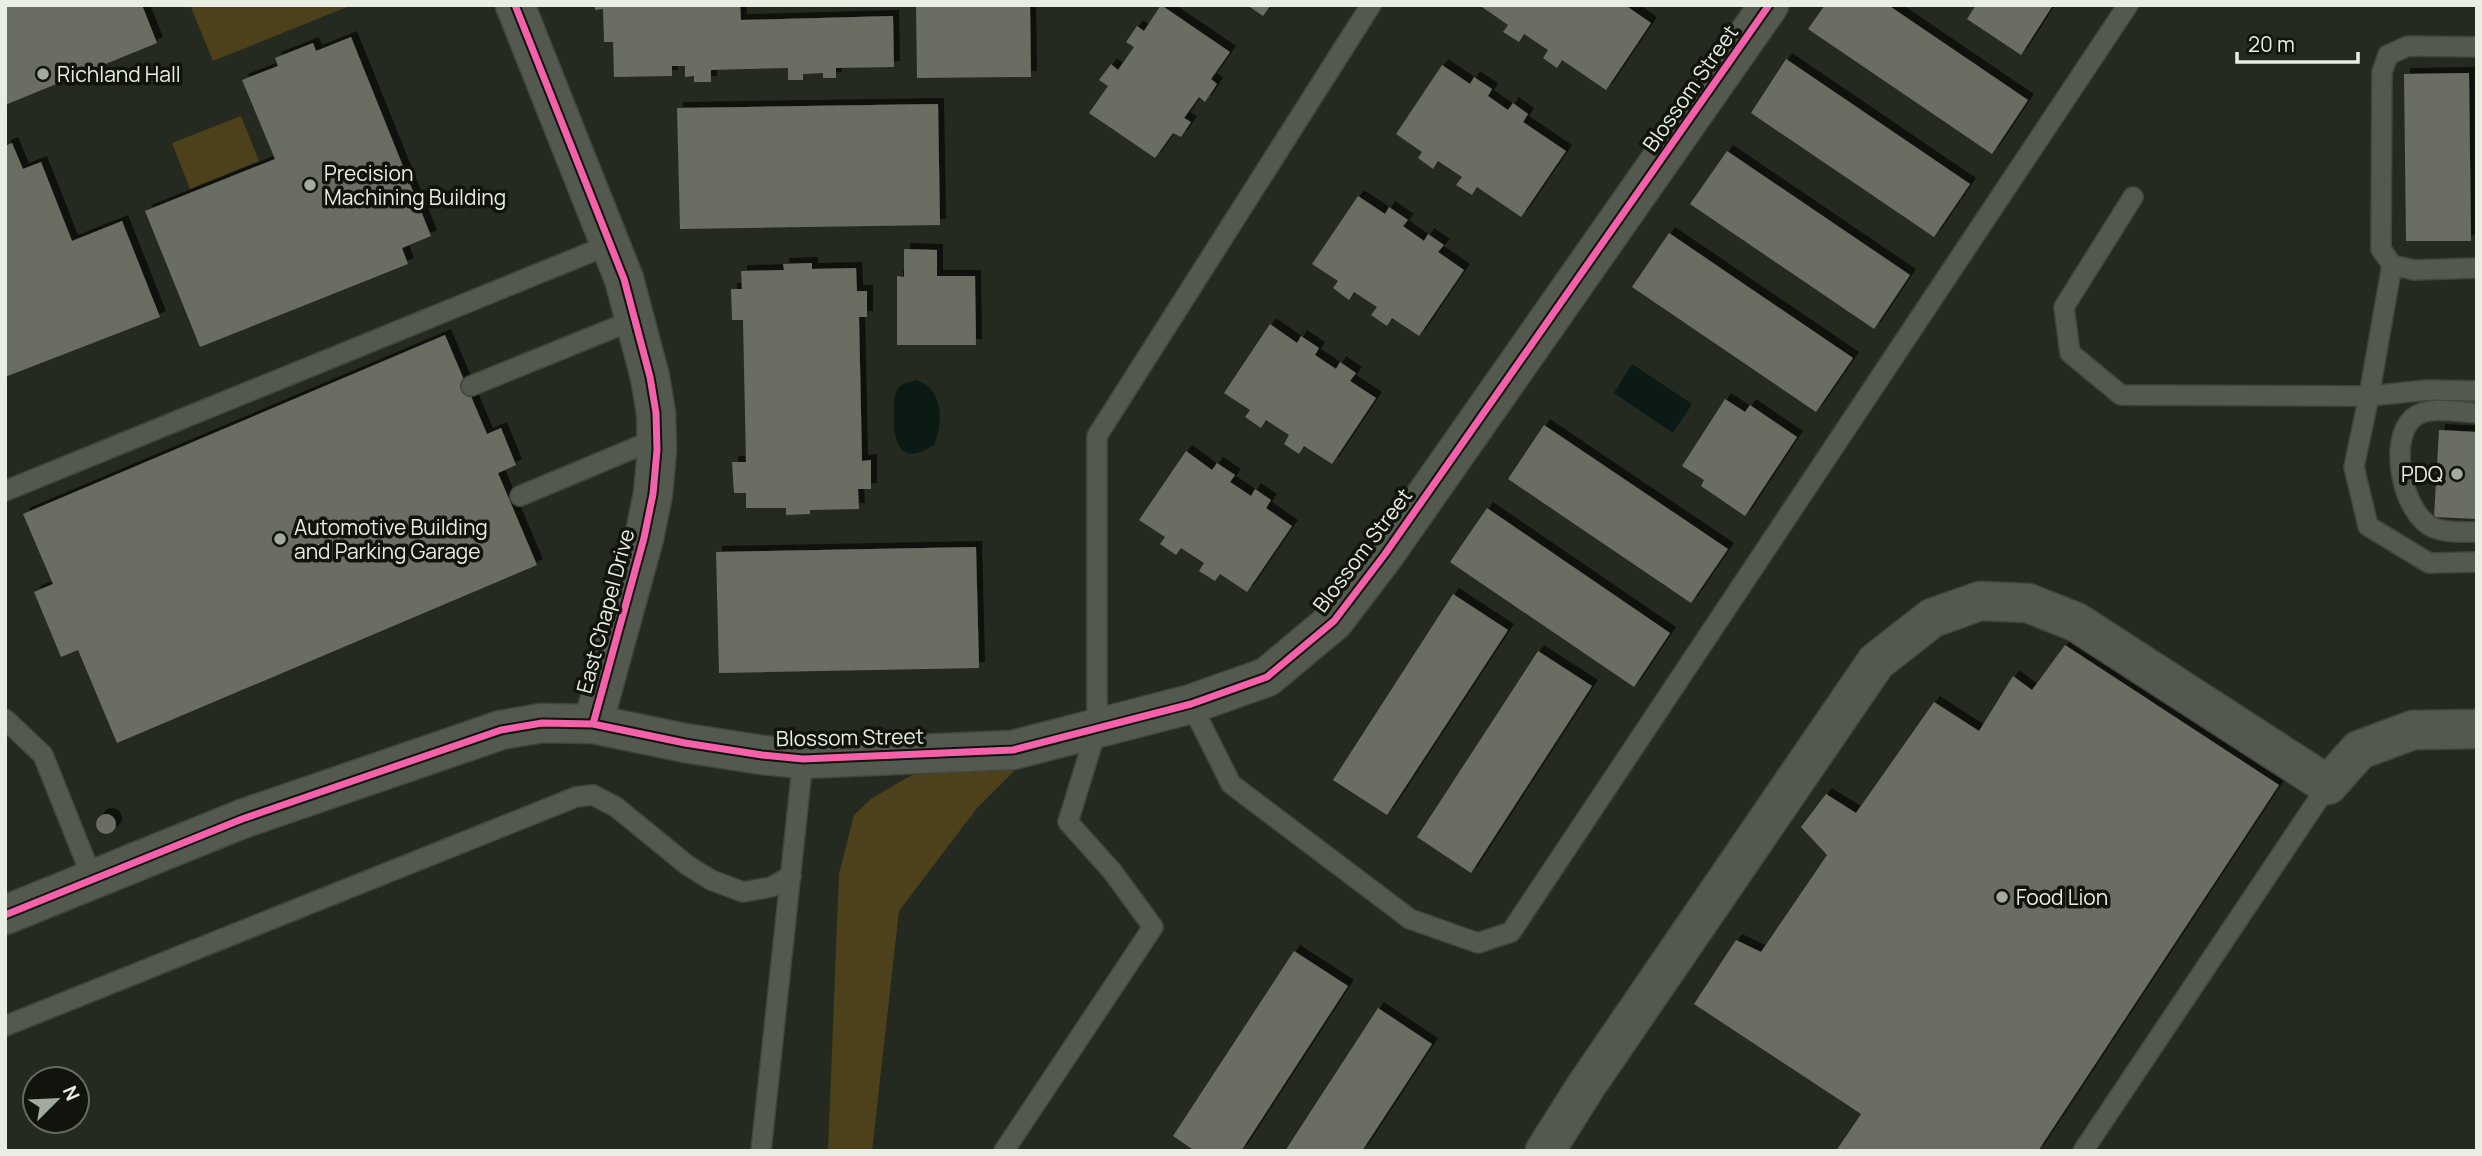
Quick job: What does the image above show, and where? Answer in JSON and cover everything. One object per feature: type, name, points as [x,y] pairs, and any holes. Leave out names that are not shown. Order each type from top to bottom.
[{"type":"street","name":"East Chapel Drive","points":[[93,880],[242,819],[501,730],[542,723],[593,724],[644,538],[653,494],[656,413],[636,319],[611,244],[515,5]]},
{"type":"street","name":"Blossom Street","points":[[593,724],[685,743],[803,759],[1013,750],[1191,704],[1267,677],[1334,621],[1385,554],[1769,5]]},
{"type":"street","points":[[1545,1151],[1586,1086],[1876,662],[1932,618],[1980,601],[1992,601],[2028,603],[2076,622],[2328,785],[2359,750],[2413,730],[2477,729]]},
{"type":"street","points":[[5,915],[93,880]]},
{"type":"lane","points":[[1004,1151],[1153,927],[1112,871],[1068,822],[1097,728],[1097,436],[1371,5]]},
{"type":"lane","points":[[1191,704],[1231,784],[1410,919],[1478,943],[1511,932],[2129,5]]},
{"type":"lane","points":[[2477,47],[2408,46],[2388,55],[2382,72],[2381,249],[2392,265],[2414,270],[2477,268]]},
{"type":"lane","points":[[2133,197],[2064,307],[2070,354],[2121,394],[2369,396],[2428,390],[2477,391]]},
{"type":"lane","points":[[5,491],[611,244]]},
{"type":"lane","points":[[2392,265],[2354,467],[2368,526],[2429,563],[2477,562]]},
{"type":"lane","points":[[471,386],[636,319]]},
{"type":"lane","points":[[2477,413],[2434,411],[2414,417],[2404,431],[2400,457],[2403,482],[2418,515],[2432,527],[2454,532],[2477,532]]},
{"type":"lane","points":[[520,496],[656,439]]},
{"type":"lane","points":[[5,719],[43,755],[93,880]]},
{"type":"lane","points":[[761,1151],[803,759]]},
{"type":"lane","points":[[2083,1151],[2328,785]]},
{"type":"lane","points":[[5,1026],[576,797],[593,795],[610,803],[687,865],[711,880],[743,892],[771,887],[791,876]]},
{"type":"shaded area","points":[[190,5],[346,5],[347,7],[213,61]]},
{"type":"shaded area","points":[[241,116],[259,161],[190,189],[172,143]]},
{"type":"shaded area","points":[[1632,364],[1692,404],[1673,433],[1614,393]]},
{"type":"shaded area","points":[[916,380],[932,390],[940,416],[934,445],[913,453],[906,452],[897,442],[894,403],[900,386]]},
{"type":"shaded area","points":[[1021,764],[977,808],[899,911],[872,1151],[828,1151],[839,874],[854,815],[872,798],[912,775]]},
{"type":"building","name":"Richland Hall","points":[[5,5],[142,5],[157,43],[5,105]]},
{"type":"building","points":[[595,5],[740,5],[741,20],[893,16],[894,67],[836,68],[836,78],[823,78],[823,73],[803,74],[803,80],[788,80],[788,68],[711,70],[711,82],[694,82],[694,76],[685,77],[685,66],[672,66],[672,76],[614,77],[613,42],[604,42],[603,9],[595,10]]},
{"type":"building","points":[[916,5],[1030,5],[1031,77],[917,78]]},
{"type":"building","points":[[1161,5],[1230,52],[1211,79],[1217,84],[1205,102],[1199,97],[1184,118],[1191,122],[1181,137],[1173,133],[1155,158],[1089,113],[1108,86],[1099,80],[1111,64],[1118,70],[1134,47],[1126,42],[1137,26],[1144,31]]},
{"type":"building","points":[[1247,5],[1271,5],[1263,16]]},
{"type":"building","points":[[1625,5],[1651,23],[1606,90],[1562,60],[1557,68],[1543,58],[1548,50],[1524,34],[1519,42],[1503,32],[1508,25],[1482,7]]},
{"type":"building","points":[[1825,5],[1888,5],[2028,100],[1992,154],[1808,29]]},
{"type":"building","points":[[1976,5],[2053,5],[2021,55],[1967,19]]},
{"type":"building","name":"Precision Machining Building","points":[[351,37],[431,236],[402,248],[408,264],[200,347],[145,211],[275,159],[242,80],[278,66],[275,58],[313,43],[316,51]]},
{"type":"building","points":[[1786,59],[1970,184],[1934,237],[1751,113]]},
{"type":"building","points":[[1442,65],[1470,84],[1474,77],[1492,89],[1488,96],[1508,110],[1513,103],[1528,114],[1523,122],[1566,151],[1521,217],[1477,187],[1472,195],[1456,185],[1462,177],[1438,161],[1433,169],[1418,158],[1422,152],[1396,134]]},
{"type":"building","points":[[2469,73],[2471,241],[2406,241],[2404,74]]},
{"type":"building","points":[[938,104],[940,225],[680,229],[677,108]]},
{"type":"building","points":[[12,143],[23,169],[41,162],[72,241],[122,221],[160,317],[5,377],[5,146]]},
{"type":"building","points":[[1727,151],[1910,275],[1874,329],[1690,204]]},
{"type":"building","points":[[1358,196],[1385,214],[1389,207],[1408,220],[1403,226],[1424,241],[1428,234],[1444,245],[1438,252],[1464,270],[1419,336],[1392,318],[1387,326],[1371,315],[1377,307],[1354,292],[1349,300],[1333,288],[1338,281],[1312,264]]},
{"type":"building","points":[[1669,233],[1853,358],[1816,412],[1632,287]]},
{"type":"building","points":[[904,249],[937,250],[937,276],[975,276],[976,345],[897,345],[897,276],[904,277]]},
{"type":"building","points":[[812,263],[812,269],[856,268],[857,291],[867,291],[867,317],[859,317],[862,461],[871,460],[871,489],[858,489],[859,509],[810,510],[810,514],[786,515],[786,508],[746,508],[746,493],[734,493],[732,462],[746,462],[743,320],[732,320],[731,289],[742,289],[741,271],[784,270],[783,264]]},
{"type":"building","points":[[1270,324],[1297,343],[1301,336],[1319,348],[1315,355],[1336,369],[1340,362],[1356,373],[1350,381],[1376,398],[1332,464],[1304,446],[1299,454],[1284,444],[1289,435],[1266,420],[1261,428],[1245,417],[1250,410],[1224,393]]},
{"type":"building","name":"Automotive Building and Parking Garage","points":[[445,335],[487,434],[501,428],[516,465],[498,473],[537,565],[117,743],[78,650],[61,657],[34,592],[53,584],[23,514]]},
{"type":"building","points":[[1725,399],[1745,412],[1750,405],[1797,437],[1745,516],[1701,486],[1704,480],[1682,466]]},
{"type":"building","points":[[1544,425],[1728,549],[1691,603],[1508,479]]},
{"type":"building","name":"PDQ","points":[[2439,430],[2477,432],[2477,519],[2434,517]]},
{"type":"building","points":[[1186,451],[1212,470],[1217,463],[1235,475],[1230,482],[1251,496],[1255,489],[1271,500],[1266,508],[1292,526],[1247,592],[1220,574],[1215,581],[1199,571],[1204,563],[1181,548],[1176,555],[1160,544],[1165,537],[1139,520]]},
{"type":"building","points":[[1487,508],[1670,633],[1634,687],[1450,562]]},
{"type":"building","points":[[976,547],[979,668],[719,673],[716,552]]},
{"type":"building","points":[[1453,594],[1508,630],[1387,815],[1333,780]]},
{"type":"building","name":"Food Lion","points":[[2065,645],[2279,785],[2038,1151],[1836,1151],[1861,1114],[1694,1004],[1736,940],[1761,952],[1827,855],[1801,827],[1826,794],[1856,813],[1934,702],[1979,731],[2013,676],[2032,690]]},
{"type":"building","points":[[1538,651],[1592,686],[1471,873],[1417,837]]},
{"type":"building","points":[[106,814],[113,817],[116,824],[113,831],[106,834],[99,831],[96,824],[99,817]]},
{"type":"building","points":[[1294,951],[1348,986],[1241,1151],[1195,1151],[1173,1136]]},
{"type":"building","points":[[1378,1008],[1432,1044],[1362,1151],[1285,1151]]},
{"type":"cycle path","points":[[5,915],[242,819],[501,730],[542,723],[593,724],[644,538],[653,494],[657,450],[656,413],[650,377],[624,279],[515,5]]},
{"type":"cycle path","points":[[593,724],[685,743],[803,759],[1013,750],[1191,704],[1267,677],[1334,621],[1385,554],[1769,5]]},
{"type":"place","name":"Richland Hall","points":[[43,74]]},
{"type":"place","name":"Precision Machining Building","points":[[310,185]]},
{"type":"place","name":"PDQ","points":[[2457,474]]},
{"type":"place","name":"Automotive Building and Parking Garage","points":[[280,539]]},
{"type":"place","name":"Food Lion","points":[[2002,897]]}]
